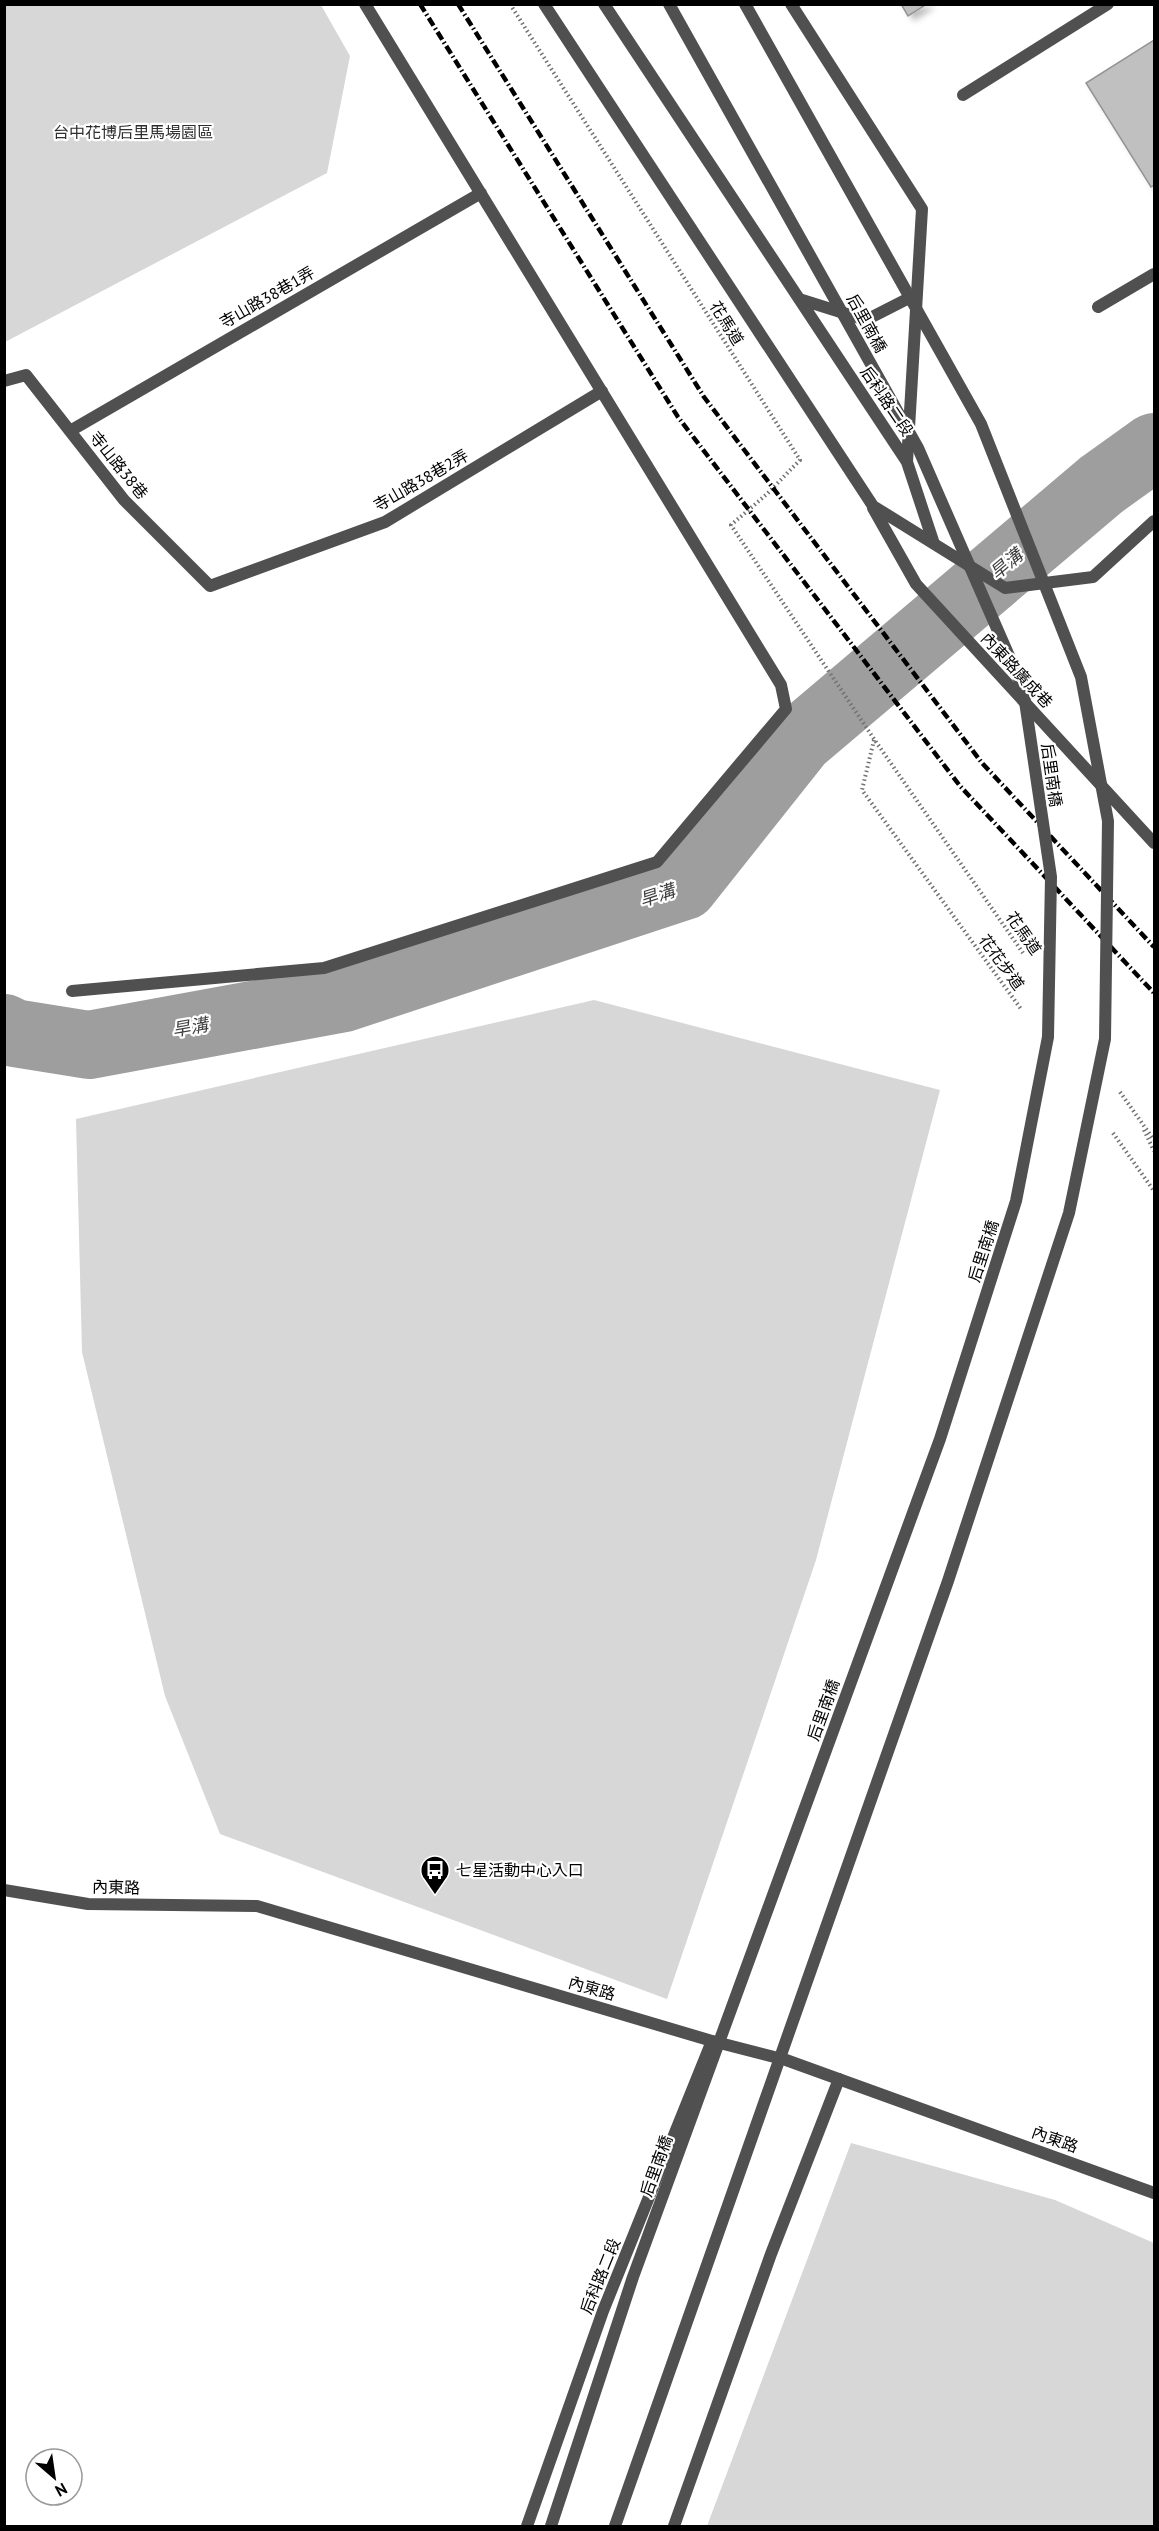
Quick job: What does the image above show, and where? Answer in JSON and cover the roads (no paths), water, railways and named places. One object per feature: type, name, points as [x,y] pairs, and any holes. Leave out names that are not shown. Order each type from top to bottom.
[{"type":"street","points":[[72,991],[324,968],[657,862],[786,709],[781,685],[365,4]]},
{"type":"street","name":"內東路廣成巷","points":[[544,4],[873,507],[916,584],[1155,843]]},
{"type":"street","name":"后科路二段","points":[[604,4],[908,462]]},
{"type":"street","name":"后里南橋","points":[[551,2526],[633,2277],[940,1438],[1016,1201],[1048,1037],[1051,877],[1023,688],[918,448],[669,4]]},
{"type":"street","points":[[615,2526],[948,1581],[1066,1224],[1106,1039],[1108,821],[1081,677],[981,424],[745,4]]},
{"type":"street","name":"后科路二段","points":[[791,4],[922,209],[908,462]]},
{"type":"street","points":[[963,95],[1108,4]]},
{"type":"street","name":"寺山路38巷1弄","points":[[70,431],[481,193]]},
{"type":"street","points":[[1098,308],[1155,274]]},
{"type":"street","points":[[799,299],[866,320],[917,294]]},
{"type":"street","name":"寺山路38巷","points":[[4,381],[26,375],[124,500],[210,586]]},
{"type":"street","name":"寺山路38巷2弄","points":[[210,586],[385,522],[602,391]]},
{"type":"street","points":[[908,462],[934,544]]},
{"type":"street","points":[[873,507],[1005,588],[1093,577],[1155,521]]},
{"type":"street","name":"內東路","points":[[4,1890],[88,1904],[257,1906],[712,2041],[786,2060],[1155,2193]]},
{"type":"street","name":"后科路二段","points":[[527,2526],[603,2311],[712,2041]]},
{"type":"street","points":[[674,2526],[771,2254],[839,2079]]},
{"type":"waterway","name":"旱溝","points":[[4,1028],[14,1033],[89,1045],[344,998],[684,886],[800,740],[1101,485],[1154,447]]},
{"type":"railway","points":[[420,4],[678,417],[960,786],[1154,993]]},
{"type":"railway","points":[[458,4],[704,397],[982,763],[1154,947]]},
{"type":"place","name":"七星活動中心入口","points":[[435,1896]]},
{"type":"park label","name":"台中花博后里馬場園區","points":[[133,132]]}]
